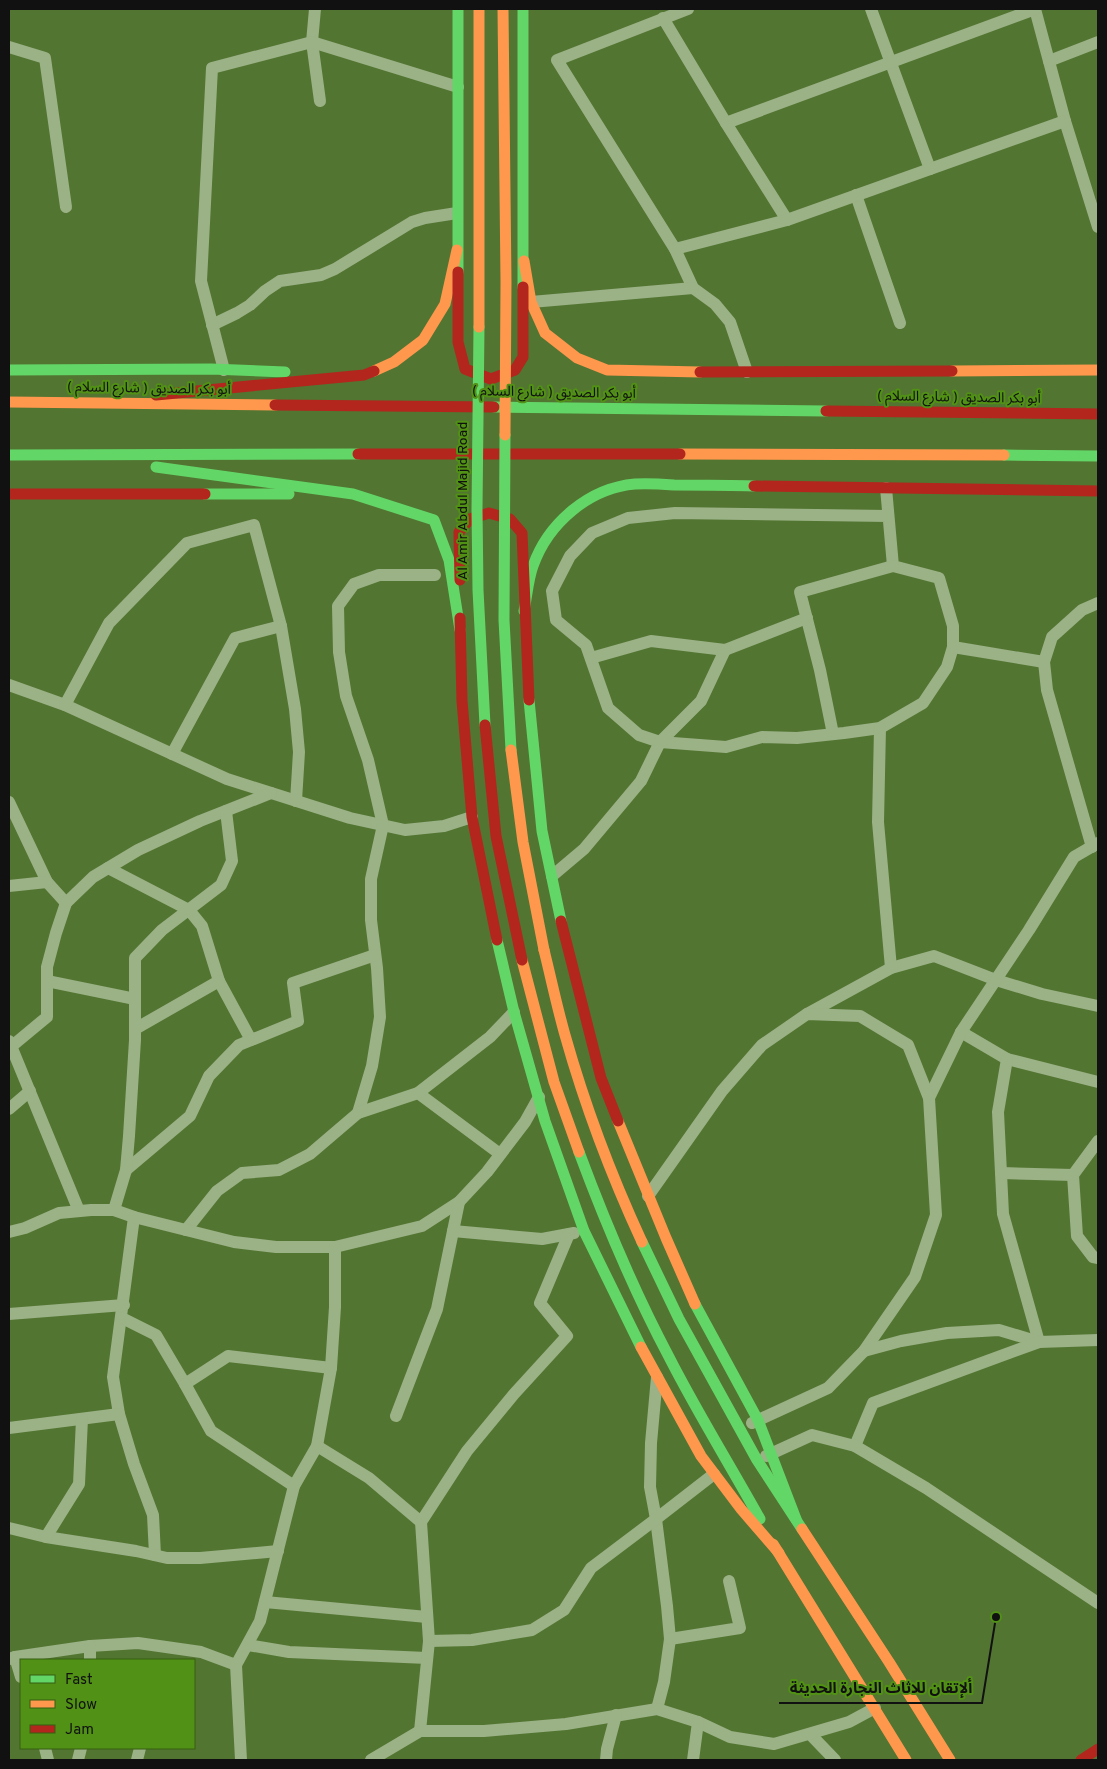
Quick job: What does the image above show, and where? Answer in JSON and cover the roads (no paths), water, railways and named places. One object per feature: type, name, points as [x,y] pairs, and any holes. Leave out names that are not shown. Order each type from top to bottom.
[{"type":"main road","points":[[458,9],[458,342],[464,369],[491,380],[516,370],[523,357],[523,9]]},
{"type":"main road","name":"Al Amir Abdul Majid Road","points":[[479,9],[478,590],[484,713],[496,836],[522,960],[554,1082],[594,1193],[632,1282],[669,1358],[779,1553]]},
{"type":"main road","points":[[503,9],[506,282],[504,620],[514,768],[523,842],[544,950],[568,1044],[593,1123],[626,1207],[679,1320],[757,1460],[889,1662],[950,1760]]},
{"type":"main road","points":[[69,403],[364,375],[394,362],[424,340],[445,304],[457,250]]},
{"type":"main road","points":[[524,260],[531,302],[546,333],[577,358],[607,370],[653,372],[1098,370]]},
{"type":"main road","points":[[9,370],[224,370],[364,375]]},
{"type":"main road","name":"( شارع السلام ) أبو بكر الصديق","points":[[9,402],[1098,414]]},
{"type":"main road","points":[[9,455],[537,453],[1098,456]]},
{"type":"main road","points":[[68,455],[353,494],[434,520],[449,560],[460,630]]},
{"type":"main road","points":[[524,611],[532,566],[546,538],[566,514],[590,498],[610,489],[635,484],[1098,491]]},
{"type":"main road","points":[[9,494],[353,494]]},
{"type":"main road","points":[[796,1519],[758,1420],[699,1312],[648,1196],[601,1078],[565,941],[542,831],[527,682],[522,533],[510,519],[488,513],[470,519],[459,532],[462,701],[472,817],[490,911],[514,1012],[539,1097],[584,1231],[644,1354],[701,1456],[741,1510],[779,1553],[906,1760]]},
{"type":"main road","points":[[1081,1760],[1098,1749]]},
{"type":"street","points":[[315,9],[312,42],[320,101]]},
{"type":"street","points":[[688,9],[557,60],[675,250],[693,288],[715,304],[730,322],[747,372]]},
{"type":"street","points":[[871,9],[930,169]]},
{"type":"street","points":[[726,123],[1035,9],[1065,121],[1097,221]]},
{"type":"street","points":[[663,18],[787,220]]},
{"type":"street","points":[[224,370],[201,281],[212,68],[312,42],[458,87]]},
{"type":"street","points":[[1049,61],[1098,42]]},
{"type":"street","points":[[9,47],[45,58],[66,207]]},
{"type":"street","points":[[675,250],[787,220],[1065,121]]},
{"type":"street","points":[[856,195],[900,323]]},
{"type":"street","points":[[212,325],[244,309],[265,290],[280,281],[321,274],[335,269],[412,222],[458,213]]},
{"type":"street","points":[[531,302],[693,288]]},
{"type":"street","points":[[886,488],[893,566]]},
{"type":"street","points":[[833,734],[820,670],[800,592],[893,566],[939,578],[953,626],[953,647],[947,667],[923,703],[880,728],[833,734],[797,738],[762,737],[726,747],[660,742],[639,735],[608,708],[586,645],[556,620],[552,591],[570,556],[592,533],[628,518],[674,513],[888,516]]},
{"type":"street","points":[[65,705],[109,623],[187,543],[254,525],[280,626],[295,709],[300,752],[296,801]]},
{"type":"street","points":[[358,1113],[372,1066],[380,1017],[370,920],[370,878],[383,825],[368,760],[346,696],[339,652],[338,606],[354,584],[379,575],[435,575]]},
{"type":"street","points":[[929,1098],[961,1032],[1074,857],[1095,845],[1047,690],[1044,662],[1052,637],[1082,610],[1098,603]]},
{"type":"street","points":[[591,658],[651,641],[726,650],[807,618]]},
{"type":"street","points":[[172,754],[235,638],[280,626]]},
{"type":"street","points":[[953,647],[1044,662]]},
{"type":"street","points":[[552,876],[584,849],[641,781],[660,742],[701,701],[726,650]]},
{"type":"street","points":[[9,685],[65,705],[227,779],[350,818],[405,830],[444,826],[472,817]]},
{"type":"street","points":[[880,728],[878,822],[891,968]]},
{"type":"street","points":[[79,1211],[10,1043],[47,1017],[47,967],[66,903],[94,877],[138,850],[200,821],[272,793]]},
{"type":"street","points":[[9,802],[47,882],[66,903]]},
{"type":"street","points":[[114,1210],[126,1170],[135,1029],[135,958],[162,930],[221,885],[232,862],[226,811]]},
{"type":"street","points":[[108,868],[189,910],[202,926],[218,981],[251,1040]]},
{"type":"street","points":[[9,886],[47,882]]},
{"type":"street","points":[[126,1170],[190,1116],[209,1076],[239,1045],[298,1021],[293,983],[375,954]]},
{"type":"street","points":[[648,1196],[722,1091],[762,1045],[807,1014],[891,968],[934,956],[996,980],[1042,994],[1098,1006]]},
{"type":"street","points":[[47,981],[135,999]]},
{"type":"street","points":[[135,1029],[218,981]]},
{"type":"street","points":[[186,1230],[217,1190],[242,1173],[278,1170],[310,1154],[358,1113],[418,1092],[490,1037],[514,1012]]},
{"type":"street","points":[[739,1429],[828,1388],[864,1351],[915,1277],[936,1215],[929,1098],[908,1045],[860,1016],[807,1014]]},
{"type":"street","points":[[961,1032],[1006,1059],[1098,1082]]},
{"type":"street","points":[[1006,1059],[998,1112],[1003,1214],[1039,1342]]},
{"type":"street","points":[[9,1109],[30,1091]]},
{"type":"street","points":[[418,1092],[500,1154]]},
{"type":"street","points":[[9,1232],[25,1228],[60,1213],[114,1210],[134,1217],[234,1242],[276,1247],[335,1247],[422,1226],[459,1202],[487,1172],[525,1122],[539,1097]]},
{"type":"street","points":[[1098,1141],[1073,1175],[1077,1236],[1094,1257],[1098,1258]]},
{"type":"street","points":[[1001,1173],[1073,1175]]},
{"type":"street","points":[[396,1416],[437,1309],[459,1202]]},
{"type":"street","points":[[134,1217],[124,1305],[113,1377],[119,1414],[134,1464],[154,1515],[155,1556]]},
{"type":"street","points":[[453,1231],[542,1239],[584,1231]]},
{"type":"street","points":[[420,1731],[429,1641],[421,1522],[467,1450],[514,1394],[567,1336],[540,1303],[569,1234]]},
{"type":"street","points":[[241,1760],[236,1665],[260,1621],[294,1486],[317,1446],[331,1368],[335,1307],[335,1247]]},
{"type":"street","points":[[9,1314],[124,1305]]},
{"type":"street","points":[[122,1318],[156,1335],[211,1431],[294,1486]]},
{"type":"street","points":[[864,1351],[901,1341],[946,1334],[999,1330],[1039,1342]]},
{"type":"street","points":[[854,1446],[873,1404],[1039,1342],[1098,1340]]},
{"type":"street","points":[[185,1384],[228,1356],[331,1368]]},
{"type":"street","points":[[657,1377],[651,1443],[650,1487],[668,1606],[670,1640],[664,1682],[657,1709]]},
{"type":"street","points":[[9,1428],[119,1414]]},
{"type":"street","points":[[46,1537],[79,1484],[82,1419]]},
{"type":"street","points":[[757,1460],[812,1435],[854,1446],[926,1488],[1098,1603]]},
{"type":"street","points":[[317,1446],[368,1478],[421,1522]]},
{"type":"street","points":[[429,1641],[472,1640],[532,1630],[564,1610],[591,1568],[714,1474]]},
{"type":"street","points":[[9,1528],[46,1537],[167,1558],[200,1558],[278,1551]]},
{"type":"street","points":[[670,1640],[740,1628],[729,1581]]},
{"type":"street","points":[[265,1602],[427,1617]]},
{"type":"street","points":[[20,1675],[12,1658],[90,1646],[138,1643],[201,1652],[236,1665]]},
{"type":"street","points":[[248,1645],[289,1652],[345,1656],[427,1658]]},
{"type":"street","points":[[90,1646],[90,1659]]},
{"type":"street","points":[[371,1760],[420,1731],[484,1731],[566,1724],[657,1709],[698,1722],[730,1737],[774,1744],[850,1722],[875,1708]]},
{"type":"street","points":[[606,1760],[616,1715]]},
{"type":"street","points":[[693,1760],[698,1722]]},
{"type":"street","points":[[810,1734],[835,1760]]},
{"type":"place","name":"ألإتقان للاثاث النجارة الحديثة","points":[[996,1617]]}]
